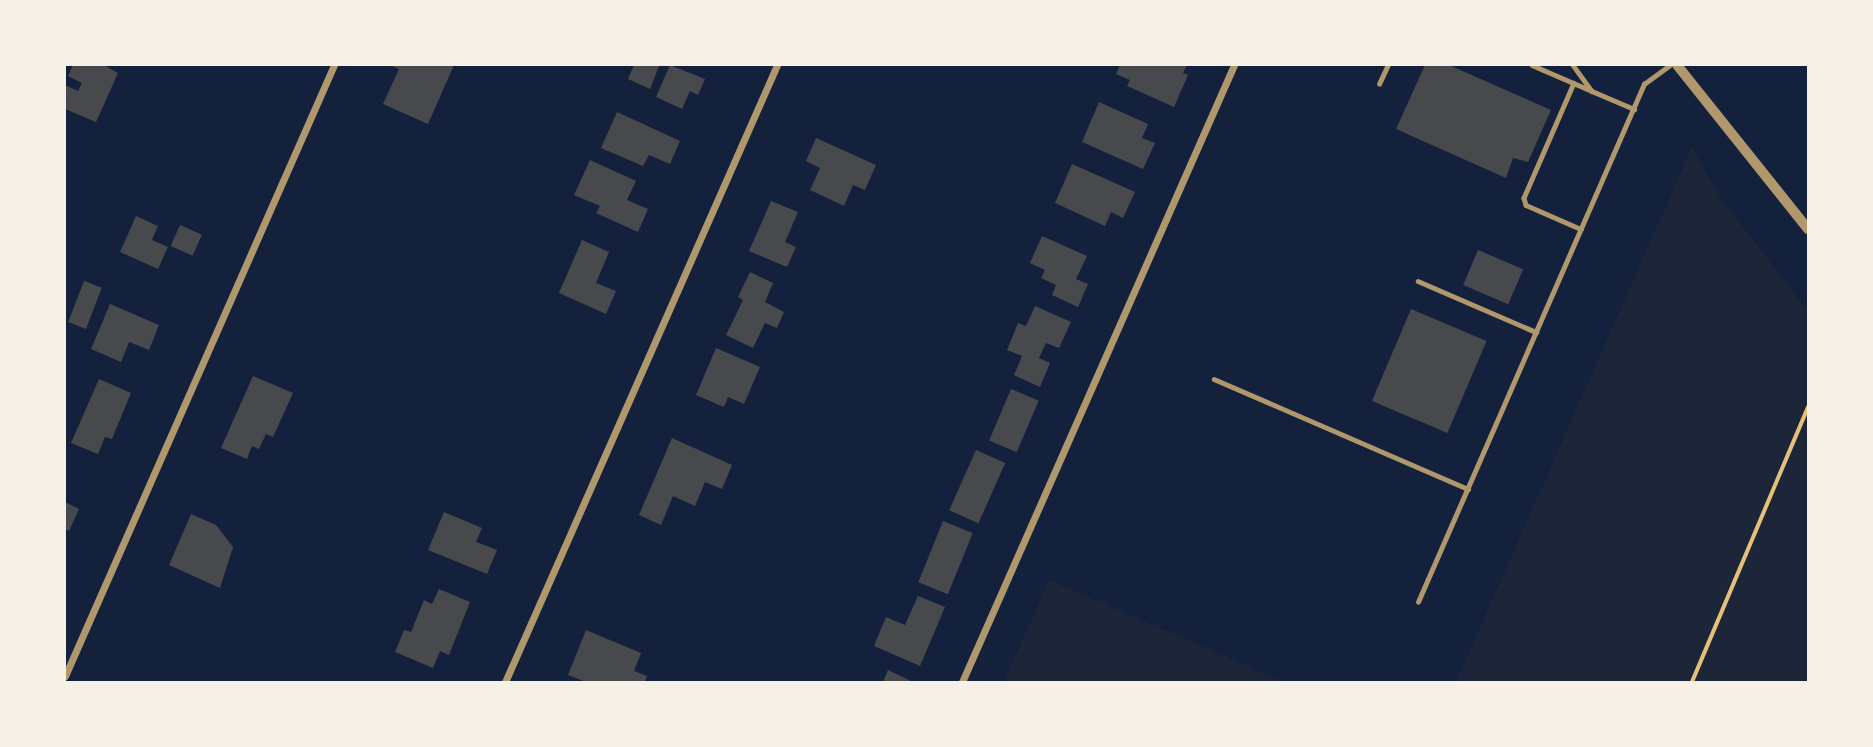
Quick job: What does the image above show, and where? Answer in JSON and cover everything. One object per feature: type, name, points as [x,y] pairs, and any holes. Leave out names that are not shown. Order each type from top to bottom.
[{"type":"street","points":[[65,676],[334,65]]},
{"type":"street","points":[[505,682],[777,65]]},
{"type":"street","points":[[962,682],[1234,65]]},
{"type":"street","points":[[1677,65],[1808,229]]},
{"type":"lane","points":[[1379,84],[1388,65]]},
{"type":"lane","points":[[1532,65],[1634,109]]},
{"type":"lane","points":[[1573,65],[1592,91]]},
{"type":"lane","points":[[1418,602],[1644,84],[1671,65]]},
{"type":"lane","points":[[1574,83],[1524,198],[1526,205],[1581,229]]},
{"type":"lane","points":[[1418,281],[1536,332]]},
{"type":"lane","points":[[1214,379],[1468,489]]},
{"type":"path","points":[[1692,682],[1808,407]]},
{"type":"shaded area","points":[[1692,147],[1722,200],[1808,311],[1808,682],[1456,682]]},
{"type":"shaded area","points":[[1049,580],[1285,682],[1004,682]]},
{"type":"building","points":[[73,65],[104,65],[118,73],[96,122],[65,109],[65,85],[78,91],[82,83],[68,76]]},
{"type":"building","points":[[389,65],[454,65],[428,124],[383,104],[399,69]]},
{"type":"building","points":[[634,65],[659,66],[650,89],[628,79]]},
{"type":"building","points":[[670,65],[705,79],[698,95],[690,91],[682,109],[656,97]]},
{"type":"building","points":[[1120,65],[1187,65],[1183,73],[1188,75],[1174,107],[1127,86],[1130,80],[1116,74]]},
{"type":"building","points":[[1425,65],[1449,65],[1551,110],[1528,162],[1513,158],[1506,178],[1396,129]]},
{"type":"building","points":[[1099,102],[1148,124],[1142,138],[1155,143],[1143,169],[1082,142]]},
{"type":"building","points":[[617,112],[680,141],[670,164],[649,155],[643,166],[601,148]]},
{"type":"building","points":[[816,138],[876,165],[865,190],[853,185],[844,206],[810,190],[820,168],[806,161]]},
{"type":"building","points":[[590,160],[636,181],[627,200],[648,209],[638,232],[596,213],[600,206],[574,195]]},
{"type":"building","points":[[1072,164],[1135,192],[1123,218],[1111,212],[1105,226],[1055,203]]},
{"type":"building","points":[[771,201],[798,212],[785,242],[796,247],[787,267],[749,251]]},
{"type":"building","points":[[136,216],[158,226],[152,240],[168,247],[158,269],[120,252]]},
{"type":"building","points":[[180,225],[202,235],[193,256],[171,246]]},
{"type":"building","points":[[1042,236],[1087,256],[1076,279],[1088,284],[1078,307],[1052,295],[1056,285],[1041,278],[1045,270],[1030,263]]},
{"type":"building","points":[[582,240],[609,252],[596,283],[616,291],[606,314],[559,293]]},
{"type":"building","points":[[1478,250],[1523,269],[1508,304],[1463,285]]},
{"type":"building","points":[[750,272],[773,283],[765,302],[784,312],[777,328],[765,323],[753,348],[726,335],[743,300],[738,297]]},
{"type":"building","points":[[84,281],[102,288],[86,329],[68,322]]},
{"type":"building","points":[[110,304],[159,325],[149,350],[129,342],[121,362],[91,349]]},
{"type":"building","points":[[1035,306],[1071,322],[1059,348],[1046,343],[1039,358],[1050,363],[1040,387],[1014,375],[1022,356],[1007,350],[1018,323],[1026,326]]},
{"type":"building","points":[[1411,309],[1486,341],[1447,433],[1372,401]]},
{"type":"building","points":[[716,348],[760,367],[744,404],[728,397],[724,407],[696,395]]},
{"type":"building","points":[[253,376],[293,393],[273,437],[266,434],[259,449],[252,446],[247,459],[221,448]]},
{"type":"building","points":[[99,379],[131,393],[112,439],[105,437],[98,454],[71,443]]},
{"type":"building","points":[[1011,389],[1039,401],[1017,452],[989,441]]},
{"type":"building","points":[[672,438],[732,465],[722,489],[705,482],[695,506],[673,496],[661,525],[639,515]]},
{"type":"building","points":[[976,450],[1005,463],[978,523],[949,510]]},
{"type":"building","points":[[65,502],[79,509],[69,531],[65,529]]},
{"type":"building","points":[[444,512],[482,528],[476,542],[497,550],[487,574],[428,550]]},
{"type":"building","points":[[191,514],[216,525],[233,547],[220,588],[169,565]]},
{"type":"building","points":[[943,521],[973,533],[948,594],[918,582]]},
{"type":"building","points":[[439,589],[470,602],[449,655],[440,651],[433,668],[395,652],[404,630],[411,632],[424,600],[432,604]]},
{"type":"building","points":[[918,596],[945,607],[920,666],[874,646],[886,617],[905,625]]},
{"type":"building","points":[[586,630],[641,653],[634,671],[647,676],[645,682],[586,682],[568,675]]},
{"type":"building","points":[[888,670],[913,682],[883,682]]}]
